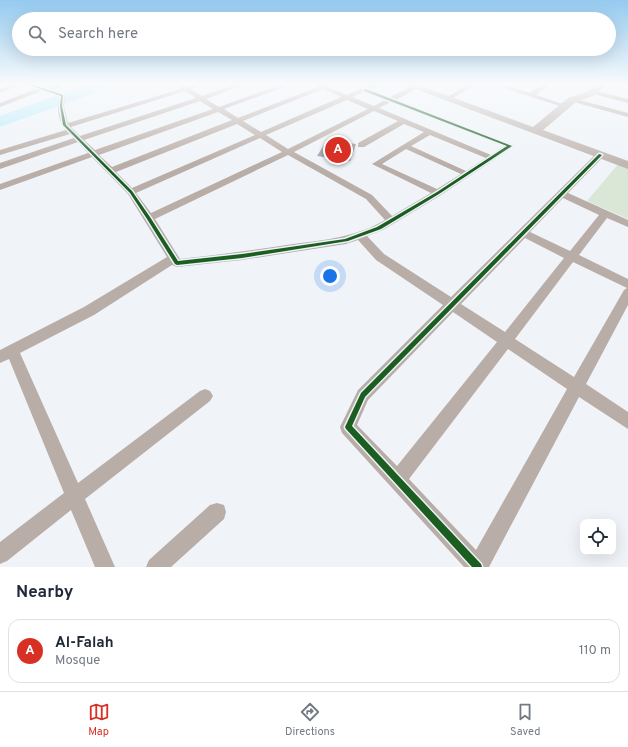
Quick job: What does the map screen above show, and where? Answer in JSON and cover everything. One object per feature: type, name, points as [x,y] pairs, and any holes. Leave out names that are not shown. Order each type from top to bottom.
[{"type":"main road","points":[[479,110],[628,165]]},
{"type":"main road","points":[[535,131],[559,110]]},
{"type":"street","points":[[63,110],[69,128],[131,192],[177,263],[242,256],[346,240],[379,228],[438,193],[510,146],[419,110]]},
{"type":"street","points":[[0,153],[122,110]]},
{"type":"street","points":[[0,166],[167,110]]},
{"type":"street","points":[[0,187],[219,110]]},
{"type":"street","points":[[221,110],[288,152],[369,197],[391,221]]},
{"type":"street","points":[[110,171],[262,110]]},
{"type":"street","points":[[131,192],[319,110]]},
{"type":"street","points":[[149,218],[371,110]]},
{"type":"street","points":[[378,110],[492,158]]},
{"type":"street","points":[[612,110],[628,115]]},
{"type":"street","points":[[361,145],[403,121]]},
{"type":"street","points":[[428,132],[376,164],[438,193]]},
{"type":"street","points":[[405,146],[468,174]]},
{"type":"street","points":[[600,155],[363,395],[348,427],[478,567],[628,292]]},
{"type":"street","points":[[561,194],[628,224]]},
{"type":"street","points":[[397,480],[605,214]]},
{"type":"street","points":[[523,233],[628,284]]},
{"type":"street","points":[[360,235],[380,258],[628,421]]},
{"type":"street","points":[[105,567],[75,497],[6,354],[89,311],[174,258]]},
{"type":"street","points":[[0,554],[205,396]]},
{"type":"street","points":[[156,567],[217,512]]},
{"type":"green space","points":[[620,162],[628,165],[628,219],[587,201]]},
{"type":"building","points":[[327,140],[356,144],[350,161],[317,156]]},
{"type":"waterway","points":[[0,122],[32,110]]},
{"type":"cycle path","points":[[62,110],[65,125],[131,192],[177,263],[242,256],[346,240],[379,228],[438,193],[510,146],[418,110]]},
{"type":"cycle path","points":[[478,567],[348,427],[363,395],[600,155]]},
{"type":"place","name":"Al-Falah","points":[[338,150]]}]
